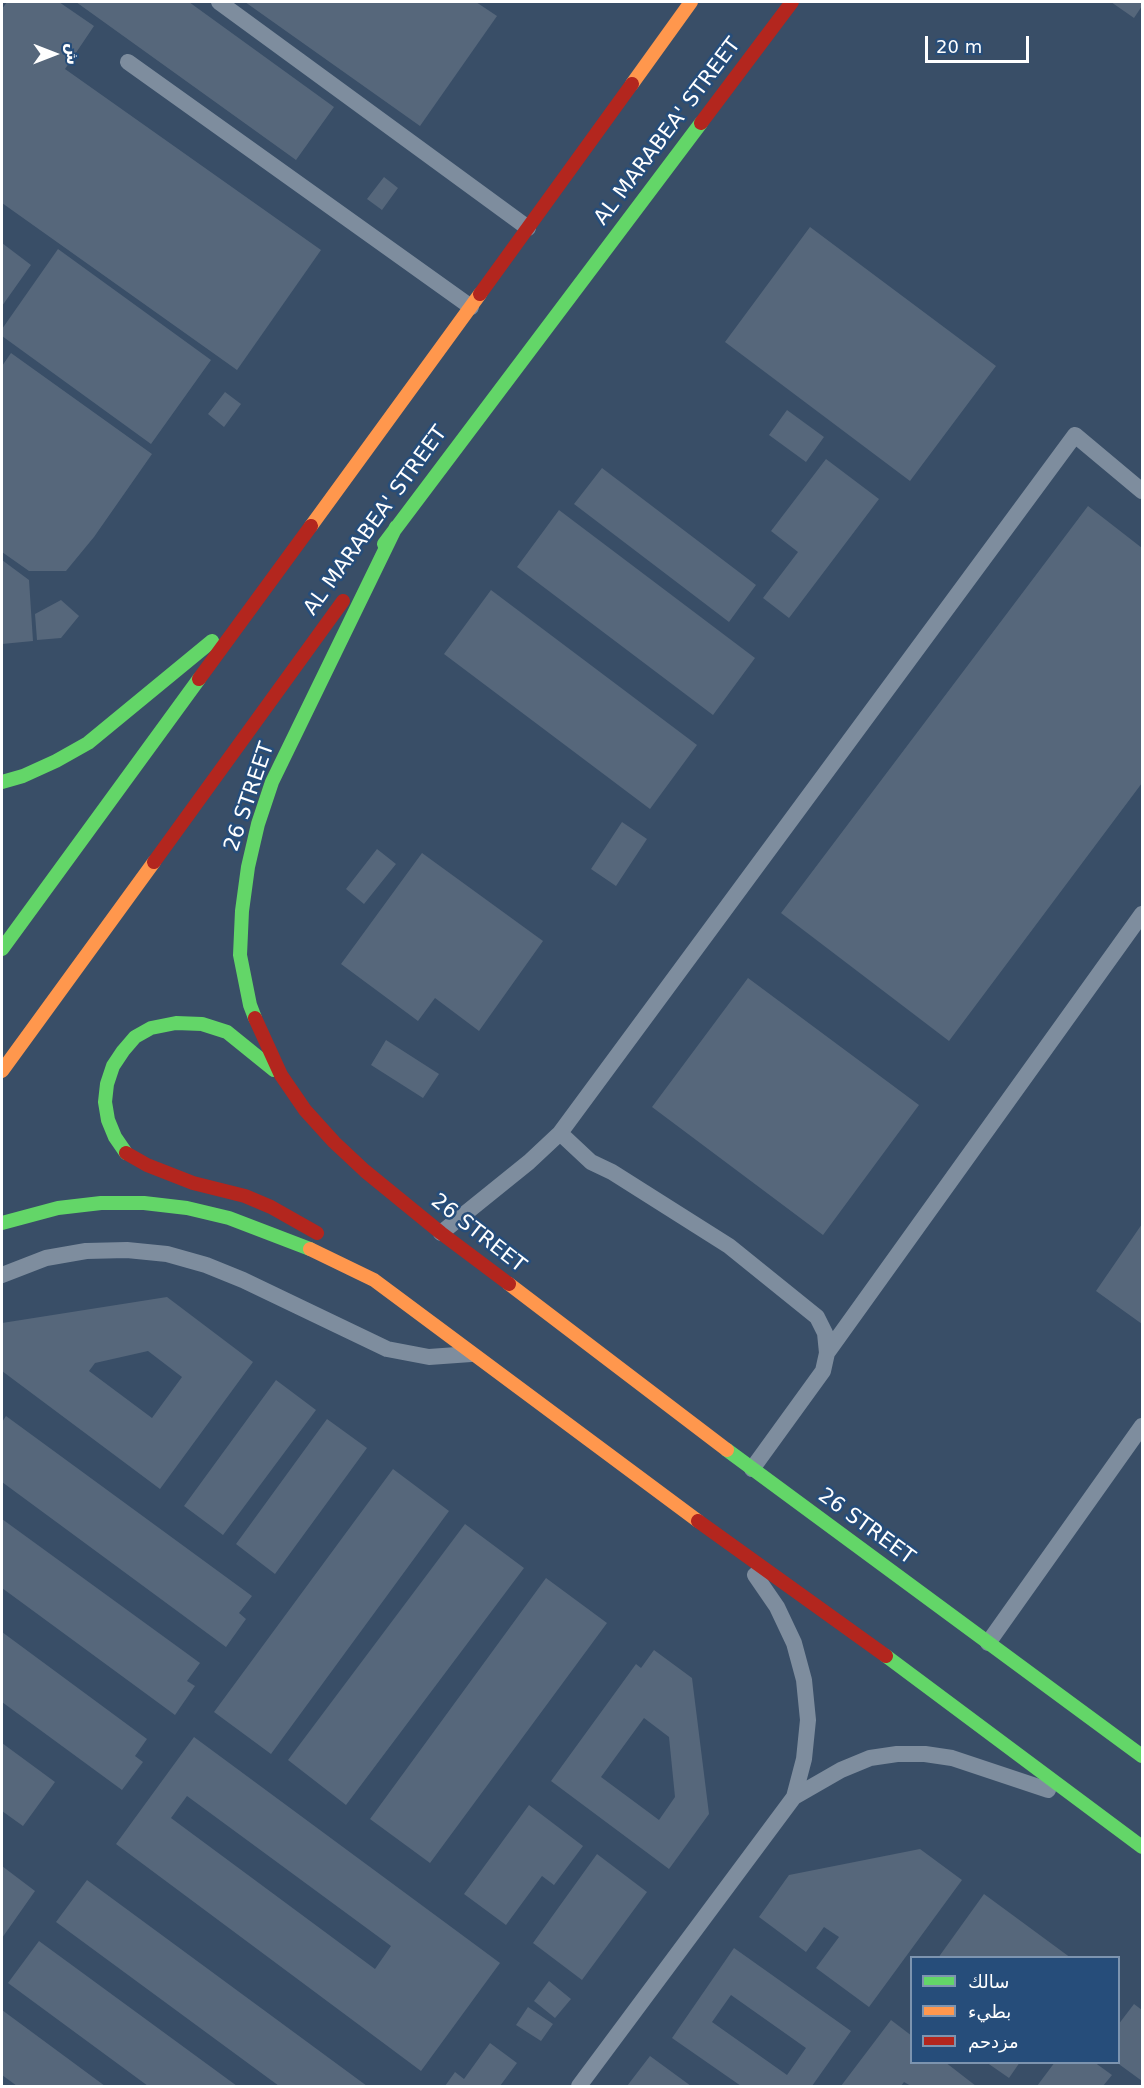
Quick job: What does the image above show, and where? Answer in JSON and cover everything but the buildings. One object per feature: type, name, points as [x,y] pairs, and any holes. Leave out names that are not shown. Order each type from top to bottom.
[{"type":"street","points":[[2,949],[691,2]]},
{"type":"street","name":"AL MARABEA' STREET","points":[[2,1071],[396,527],[792,2]]},
{"type":"street","name":"26 STREET","points":[[396,527],[272,782],[258,824],[248,867],[242,911],[240,955],[250,1005],[281,1075],[305,1110],[334,1142],[365,1171],[441,1233],[752,1469],[1143,1756]]},
{"type":"street","points":[[2,782],[23,776],[88,743],[253,607]]},
{"type":"street","points":[[281,1075],[227,1032],[202,1024],[176,1023],[151,1028],[135,1038],[113,1066],[107,1084],[105,1102],[108,1120],[124,1151],[147,1165],[193,1183],[245,1196],[279,1211],[324,1237],[374,1280],[727,1543],[903,1669],[1143,1847]]},
{"type":"street","points":[[2,1223],[58,1208],[101,1203],[144,1203],[187,1208],[229,1218],[298,1243],[374,1280]]},
{"type":"lane","points":[[219,2],[528,228]]},
{"type":"lane","points":[[128,62],[471,307]]},
{"type":"lane","points":[[441,1233],[529,1162],[560,1133],[1075,435],[1143,490]]},
{"type":"lane","points":[[827,1353],[1143,914]]},
{"type":"lane","points":[[560,1133],[591,1162],[612,1172],[729,1246],[817,1317],[825,1333],[827,1353],[823,1371],[752,1469]]},
{"type":"lane","points":[[2,1275],[46,1258],[86,1251],[127,1250],[167,1254],[206,1265],[243,1280],[387,1349],[429,1357],[472,1353]]},
{"type":"lane","points":[[988,1642],[1143,1426]]},
{"type":"lane","points":[[579,2086],[794,1797],[804,1759],[807,1730],[804,1680],[794,1642],[777,1607],[755,1575],[727,1543]]},
{"type":"lane","points":[[794,1797],[841,1770],[870,1758],[897,1754],[925,1754],[952,1758],[979,1766],[1078,1800]]},
{"type":"traffic: fast","points":[[384,544],[701,123]]},
{"type":"traffic: fast","points":[[255,1018],[250,1005],[240,955],[242,911],[248,867],[258,824],[272,782],[396,527]]},
{"type":"traffic: fast","points":[[2,782],[23,776],[88,743],[212,641]]},
{"type":"traffic: fast","points":[[2,949],[199,679]]},
{"type":"traffic: fast","points":[[126,1153],[115,1137],[108,1120],[105,1102],[107,1084],[113,1066],[123,1051],[135,1037],[151,1028],[176,1023],[202,1024],[227,1032],[274,1070]]},
{"type":"traffic: fast","points":[[2,1223],[58,1208],[101,1203],[144,1203],[187,1208],[229,1218],[310,1249]]},
{"type":"traffic: fast","points":[[727,1450],[1142,1756]]},
{"type":"traffic: fast","points":[[886,1656],[1142,1847]]},
{"type":"traffic: slow","points":[[632,84],[691,2]]},
{"type":"traffic: slow","points":[[311,526],[480,294]]},
{"type":"traffic: slow","points":[[2,1071],[154,862]]},
{"type":"traffic: slow","points":[[310,1249],[374,1280],[698,1521]]},
{"type":"traffic: slow","points":[[509,1284],[727,1450]]},
{"type":"traffic: jam","points":[[701,123],[792,2]]},
{"type":"traffic: jam","points":[[480,294],[632,84]]},
{"type":"traffic: jam","points":[[199,679],[311,526]]},
{"type":"traffic: jam","points":[[154,862],[343,601]]},
{"type":"traffic: jam","points":[[255,1018],[281,1075],[305,1110],[334,1142],[365,1171],[441,1233],[509,1284]]},
{"type":"traffic: jam","points":[[126,1153],[147,1165],[193,1183],[245,1196],[271,1207],[317,1233]]},
{"type":"traffic: jam","points":[[698,1521],[886,1656]]}]
